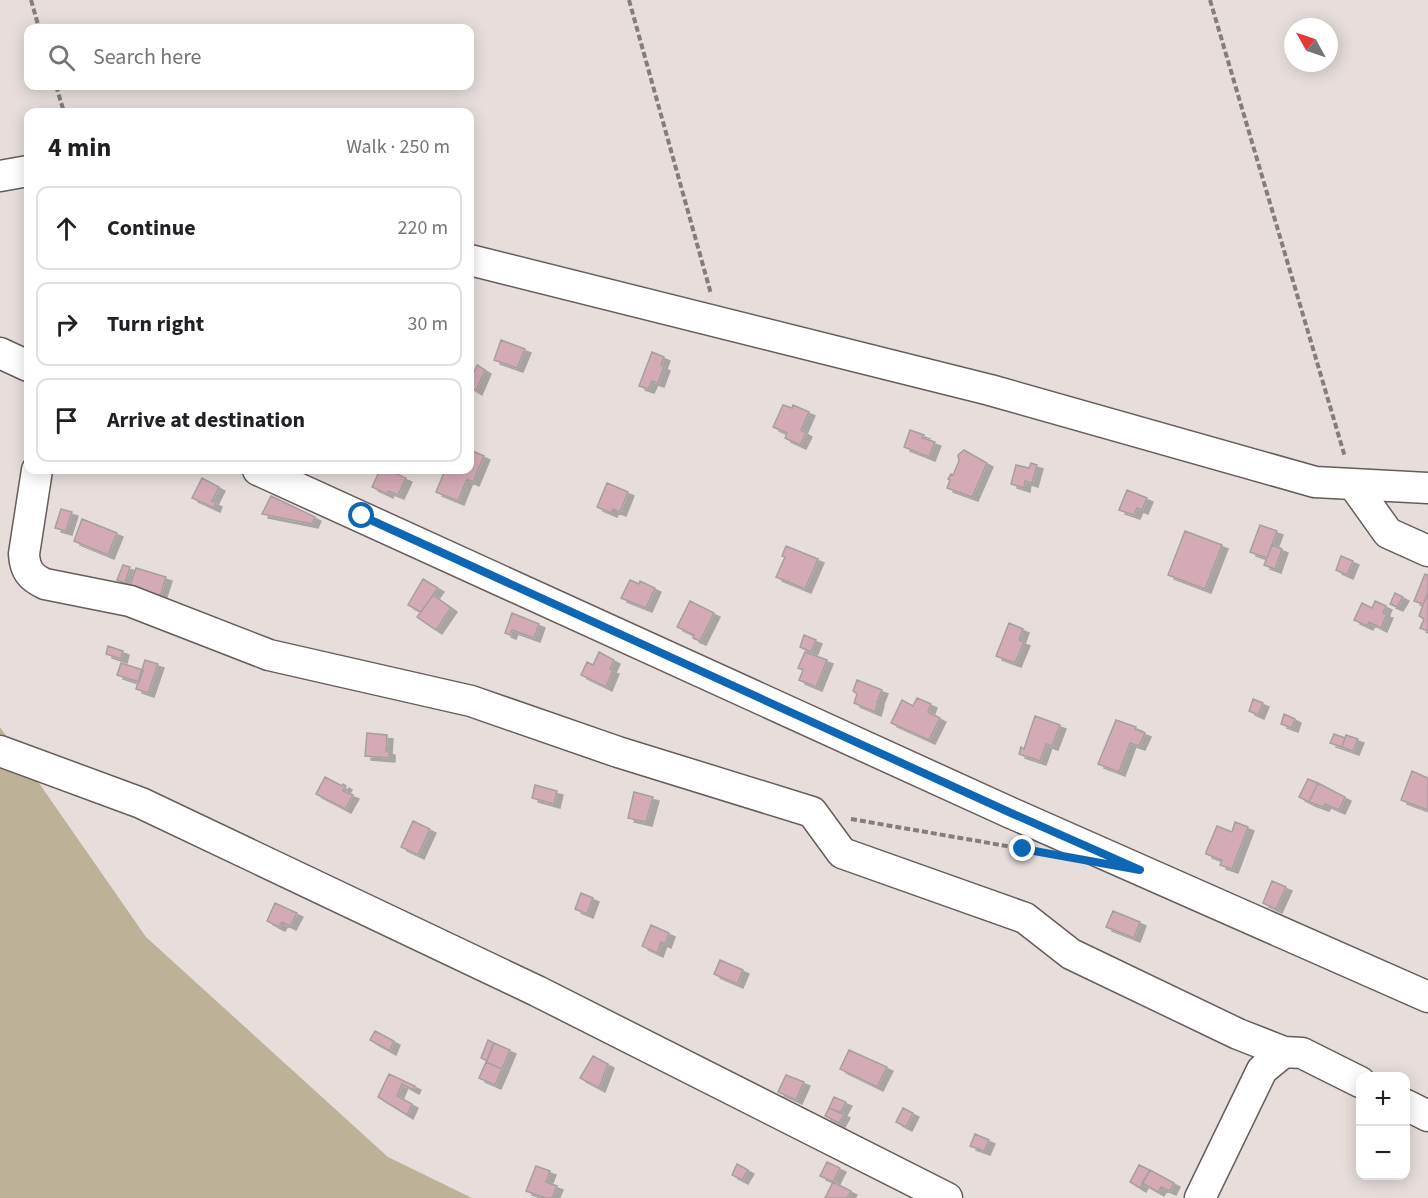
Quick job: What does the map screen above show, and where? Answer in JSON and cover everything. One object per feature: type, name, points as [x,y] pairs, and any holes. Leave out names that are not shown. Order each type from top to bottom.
[{"type":"street","points":[[0,176],[24,172]]},
{"type":"street","points":[[474,261],[990,390],[1315,482],[1428,488]]},
{"type":"street","points":[[0,353],[24,364]]},
{"type":"street","points":[[36,474],[24,554],[25,567],[33,578],[45,584],[130,601],[269,655],[471,701],[618,752],[812,812],[842,853],[1025,918],[1071,954],[1238,1034],[1284,1052],[1302,1053],[1356,1080]]},
{"type":"street","points":[[267,474],[1011,813],[1428,997]]},
{"type":"street","points":[[1353,483],[1388,533],[1428,551]]},
{"type":"street","points":[[0,752],[141,803],[537,991],[947,1198]]},
{"type":"street","points":[[1200,1198],[1262,1070],[1284,1052]]},
{"type":"street","points":[[1410,1107],[1428,1116]]},
{"type":"path","points":[[31,0],[38,24]]},
{"type":"path","points":[[629,0],[720,323]]},
{"type":"path","points":[[1210,0],[1353,483]]},
{"type":"path","points":[[57,90],[63,108]]},
{"type":"path","points":[[812,812],[1023,849]]},
{"type":"shaded area","points":[[0,727],[146,937],[388,1157],[472,1198],[0,1198]]},
{"type":"building","points":[[501,340],[525,349],[517,368],[494,360]]},
{"type":"building","points":[[652,352],[664,357],[661,365],[664,367],[658,383],[652,381],[648,389],[639,386]]},
{"type":"building","points":[[477,365],[485,370],[476,391],[474,390],[474,372]]},
{"type":"building","points":[[783,405],[792,408],[793,405],[809,412],[801,430],[806,433],[800,445],[785,438],[787,433],[773,427]]},
{"type":"building","points":[[910,430],[924,435],[922,438],[935,442],[929,457],[904,447]]},
{"type":"building","points":[[964,450],[987,463],[972,497],[947,488],[950,480],[948,479],[951,474],[953,475],[959,461],[958,455]]},
{"type":"building","points":[[474,452],[484,456],[473,482],[467,479],[458,501],[436,492],[443,474],[474,474]]},
{"type":"building","points":[[1031,463],[1037,465],[1032,483],[1025,481],[1024,488],[1011,484],[1016,465],[1029,468]]},
{"type":"building","points":[[378,474],[397,474],[406,478],[398,495],[388,491],[387,494],[372,487]]},
{"type":"building","points":[[202,478],[219,487],[212,501],[216,503],[214,508],[192,498]]},
{"type":"building","points":[[607,483],[628,492],[620,512],[613,509],[611,513],[597,507]]},
{"type":"building","points":[[1127,490],[1147,498],[1142,510],[1137,508],[1134,515],[1119,510]]},
{"type":"building","points":[[271,496],[315,517],[312,524],[262,514]]},
{"type":"building","points":[[61,509],[72,512],[66,531],[55,528]]},
{"type":"building","points":[[82,519],[117,533],[108,555],[74,541]]},
{"type":"building","points":[[1260,525],[1277,531],[1267,558],[1250,552]]},
{"type":"building","points":[[1185,531],[1222,545],[1205,589],[1168,575]]},
{"type":"building","points":[[1272,545],[1282,549],[1275,569],[1264,565]]},
{"type":"building","points":[[786,546],[818,559],[805,589],[776,577],[785,557],[782,556]]},
{"type":"building","points":[[1341,556],[1353,561],[1347,575],[1336,570]]},
{"type":"building","points":[[123,565],[130,567],[125,583],[117,580]]},
{"type":"building","points":[[136,568],[166,577],[160,596],[130,586]]},
{"type":"building","points":[[1425,574],[1428,575],[1428,594],[1423,604],[1414,601]]},
{"type":"building","points":[[423,579],[438,588],[421,612],[408,605]]},
{"type":"building","points":[[630,580],[639,584],[640,581],[655,588],[646,608],[621,598]]},
{"type":"building","points":[[1395,593],[1403,597],[1397,607],[1390,604]]},
{"type":"building","points":[[1427,594],[1428,631],[1420,628],[1424,619],[1419,616]]},
{"type":"building","points":[[433,595],[451,608],[436,630],[417,617]]},
{"type":"building","points":[[690,601],[714,613],[700,641],[693,638],[694,635],[677,627]]},
{"type":"building","points":[[1375,601],[1386,606],[1383,613],[1387,614],[1381,628],[1369,622],[1367,626],[1354,620],[1362,603],[1372,608]]},
{"type":"building","points":[[512,613],[539,624],[534,638],[512,630],[510,635],[505,633]]},
{"type":"building","points":[[1009,623],[1023,629],[1019,640],[1024,642],[1015,663],[996,656]]},
{"type":"building","points":[[804,635],[816,640],[811,652],[800,647]]},
{"type":"building","points":[[108,646],[123,651],[121,659],[106,654]]},
{"type":"building","points":[[599,652],[614,660],[610,669],[613,670],[606,687],[581,675],[587,662],[593,665]]},
{"type":"building","points":[[805,652],[827,660],[816,687],[799,680],[803,670],[798,668]]},
{"type":"building","points":[[145,660],[158,664],[148,693],[136,689]]},
{"type":"building","points":[[121,663],[143,670],[139,682],[117,675]]},
{"type":"building","points":[[857,680],[882,690],[875,712],[854,703],[857,694],[853,691]]},
{"type":"building","points":[[917,698],[931,704],[928,712],[940,718],[929,740],[891,723],[902,700],[913,706]]},
{"type":"building","points":[[1253,699],[1263,703],[1258,715],[1249,711]]},
{"type":"building","points":[[1284,714],[1295,719],[1292,728],[1281,724]]},
{"type":"building","points":[[1035,716],[1060,725],[1052,746],[1046,744],[1040,761],[1019,754],[1021,747],[1024,749]]},
{"type":"building","points":[[1116,720],[1145,733],[1139,746],[1130,743],[1119,772],[1098,764]]},
{"type":"building","points":[[367,733],[387,735],[386,751],[389,751],[389,758],[365,756]]},
{"type":"building","points":[[1334,734],[1345,738],[1342,747],[1330,743]]},
{"type":"building","points":[[1346,735],[1358,739],[1353,751],[1342,747]]},
{"type":"building","points":[[1412,771],[1428,778],[1428,810],[1401,800]]},
{"type":"building","points":[[325,777],[342,786],[343,784],[346,786],[343,791],[353,795],[345,809],[316,794]]},
{"type":"building","points":[[1308,779],[1318,783],[1309,802],[1299,797]]},
{"type":"building","points":[[1318,783],[1345,797],[1339,810],[1325,804],[1323,807],[1309,802]]},
{"type":"building","points":[[535,785],[557,791],[554,804],[532,798]]},
{"type":"building","points":[[634,792],[653,797],[646,822],[628,818]]},
{"type":"building","points":[[413,821],[430,829],[418,855],[401,847]]},
{"type":"building","points":[[1235,822],[1248,827],[1232,869],[1220,865],[1222,860],[1206,852],[1217,826],[1232,832]]},
{"type":"building","points":[[1272,881],[1286,887],[1276,909],[1263,903]]},
{"type":"building","points":[[581,893],[593,898],[587,914],[575,909]]},
{"type":"building","points":[[275,903],[297,913],[290,926],[282,922],[279,927],[267,921]]},
{"type":"building","points":[[1113,911],[1140,922],[1134,938],[1106,927]]},
{"type":"building","points":[[651,925],[669,933],[665,944],[661,942],[657,953],[642,946]]},
{"type":"building","points":[[720,960],[743,970],[737,984],[714,974]]},
{"type":"building","points":[[375,1031],[394,1041],[390,1051],[370,1040]]},
{"type":"building","points":[[488,1040],[494,1043],[487,1061],[481,1058]]},
{"type":"building","points":[[494,1043],[510,1050],[502,1069],[486,1062]]},
{"type":"building","points":[[849,1050],[887,1067],[877,1087],[840,1069]]},
{"type":"building","points":[[593,1056],[608,1064],[599,1088],[580,1078]]},
{"type":"building","points":[[486,1062],[502,1069],[495,1085],[479,1078]]},
{"type":"building","points":[[389,1074],[415,1086],[413,1090],[402,1084],[397,1096],[412,1104],[407,1115],[378,1097]]},
{"type":"building","points":[[786,1075],[804,1082],[796,1100],[778,1092]]},
{"type":"building","points":[[834,1097],[846,1102],[840,1113],[829,1108]]},
{"type":"building","points":[[829,1108],[844,1114],[839,1123],[825,1116]]},
{"type":"building","points":[[903,1108],[913,1113],[906,1127],[896,1122]]},
{"type":"building","points":[[975,1134],[989,1140],[984,1151],[970,1146]]},
{"type":"building","points":[[827,1162],[840,1168],[833,1182],[820,1176]]},
{"type":"building","points":[[737,1164],[748,1170],[742,1180],[732,1175]]},
{"type":"building","points":[[1139,1165],[1150,1170],[1140,1188],[1130,1182]]},
{"type":"building","points":[[536,1166],[550,1171],[546,1182],[557,1186],[552,1198],[545,1198],[526,1191]]},
{"type":"building","points":[[1150,1170],[1174,1183],[1170,1191],[1161,1187],[1158,1192],[1142,1183]]},
{"type":"building","points":[[833,1182],[851,1191],[847,1198],[825,1198]]},
{"type":"route","points":[[362,516],[1140,870],[1023,849]]}]
